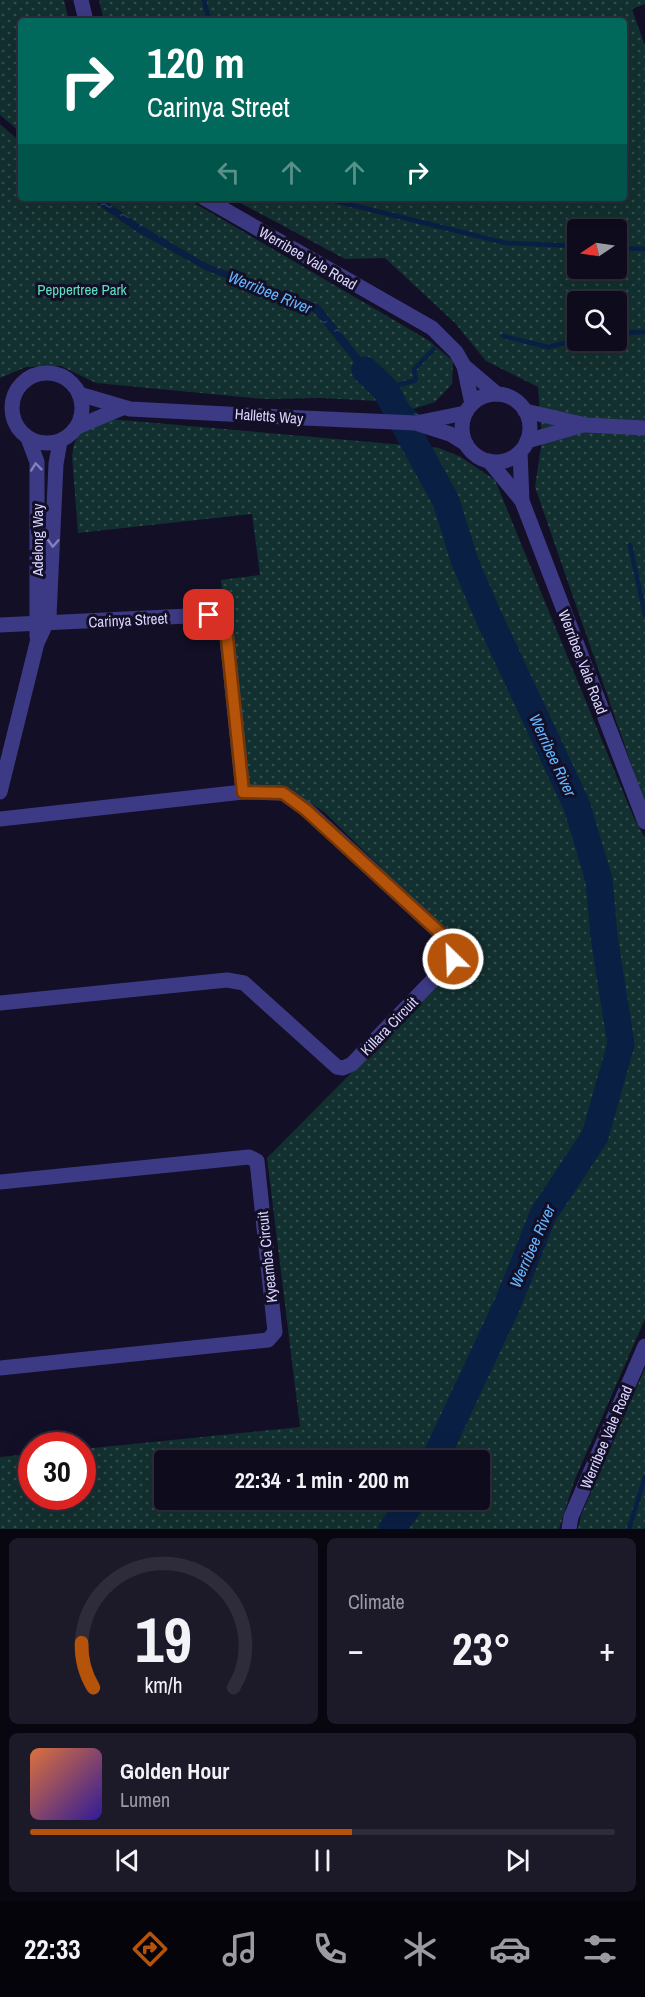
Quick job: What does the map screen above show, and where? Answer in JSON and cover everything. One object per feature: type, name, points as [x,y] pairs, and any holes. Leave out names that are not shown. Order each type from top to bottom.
[{"type":"street","points":[[81,0],[85,18]]},
{"type":"street","name":"Werribee Vale Road","points":[[209,201],[432,328],[456,352],[464,366],[497,394]]},
{"type":"street","name":"Werribee Vale Road","points":[[464,366],[469,409]]},
{"type":"street","points":[[0,396],[17,389],[24,381],[44,373],[64,378],[79,394],[122,408]]},
{"type":"street","points":[[17,389],[12,411],[7,420],[28,438],[38,442],[60,441],[77,427],[122,408]]},
{"type":"street","points":[[77,427],[81,416],[79,394]]},
{"type":"street","points":[[523,446],[530,431],[525,411],[513,399],[497,394],[488,395],[469,409],[462,434],[466,444],[480,458],[489,461],[500,462],[523,446],[586,425]]},
{"type":"street","name":"Halletts Way","points":[[122,408],[416,423],[450,434],[466,444]]},
{"type":"street","name":"Halletts Way","points":[[416,423],[469,409]]},
{"type":"street","points":[[525,411],[586,425],[645,428]]},
{"type":"street","name":"Adelong Way","points":[[0,792],[41,624],[37,462],[28,438]]},
{"type":"street","name":"Adelong Way","points":[[41,624],[49,617],[56,464],[60,441]]},
{"type":"street","name":"Werribee Vale Road","points":[[522,501],[523,446]]},
{"type":"street","name":"Werribee Vale Road","points":[[489,461],[522,501],[645,822]]},
{"type":"street","name":"Carinya Street","points":[[0,625],[209,615],[215,619],[223,625],[227,638],[243,792]]},
{"type":"street","name":"Killara Circuit","points":[[0,819],[243,792],[283,793],[319,819],[450,942],[454,951],[453,959],[352,1064],[343,1068],[337,1067],[244,983],[227,980],[0,1003]]},
{"type":"street","name":"Kyeamba Circuit","points":[[0,1182],[249,1157],[257,1161],[275,1332],[268,1340],[0,1368]]},
{"type":"street","name":"Werribee Vale Road","points":[[569,1529],[571,1517],[645,1346]]},
{"type":"green space","points":[[0,0],[64,0],[68,18],[18,18],[18,130],[0,115]]},
{"type":"green space","points":[[99,0],[645,0],[645,4],[632,9],[645,46],[645,804],[535,487],[542,440],[538,387],[486,361],[455,323],[385,258],[345,259],[237,201],[627,201],[627,18],[103,18]]},
{"type":"green space","name":"Peppertree Park","points":[[0,124],[18,139],[18,201],[93,201],[136,231],[206,270],[314,312],[367,377],[395,402],[321,398],[265,399],[96,383],[61,366],[26,367],[0,378]]},
{"type":"green space","points":[[106,201],[191,201],[428,340],[453,361],[452,384],[435,402],[413,409],[373,373],[319,305],[207,264],[138,224]]},
{"type":"green space","points":[[110,419],[439,448],[461,457],[495,480],[633,816],[645,838],[645,1319],[575,1479],[559,1529],[0,1529],[0,1457],[18,1455],[18,1510],[96,1510],[96,1448],[300,1427],[267,1158],[459,964],[457,942],[324,812],[284,785],[249,786],[221,580],[260,575],[252,514],[78,533],[72,456],[74,444],[82,428]]},
{"type":"green space","points":[[645,1368],[645,1529],[578,1529],[581,1515]]},
{"type":"water","points":[[93,201],[106,201],[138,224],[207,264],[319,305],[373,373],[421,416],[415,420],[367,377],[314,312],[206,270],[136,231]]},
{"type":"waterway","points":[[204,0],[208,18]]},
{"type":"waterway","points":[[335,201],[506,243],[567,246]]},
{"type":"waterway","points":[[627,248],[645,249]]},
{"type":"waterway","points":[[627,333],[645,332]]},
{"type":"waterway","points":[[503,336],[548,347],[567,343]]},
{"type":"waterway","points":[[385,389],[416,380],[414,369],[434,349]]},
{"type":"waterway","name":"Werribee River","points":[[365,370],[385,389],[446,501],[465,562],[577,806],[599,880],[604,936],[621,1044],[595,1136],[543,1215],[508,1303],[439,1450]]},
{"type":"waterway","points":[[630,545],[645,615]]},
{"type":"waterway","points":[[629,1529],[645,1477]]},
{"type":"waterway","name":"Werribee River","points":[[392,1529],[406,1510]]},
{"type":"route","points":[[209,615],[223,625],[227,638],[239,734],[243,792],[283,793],[319,819],[450,942],[454,951],[453,959]]}]
